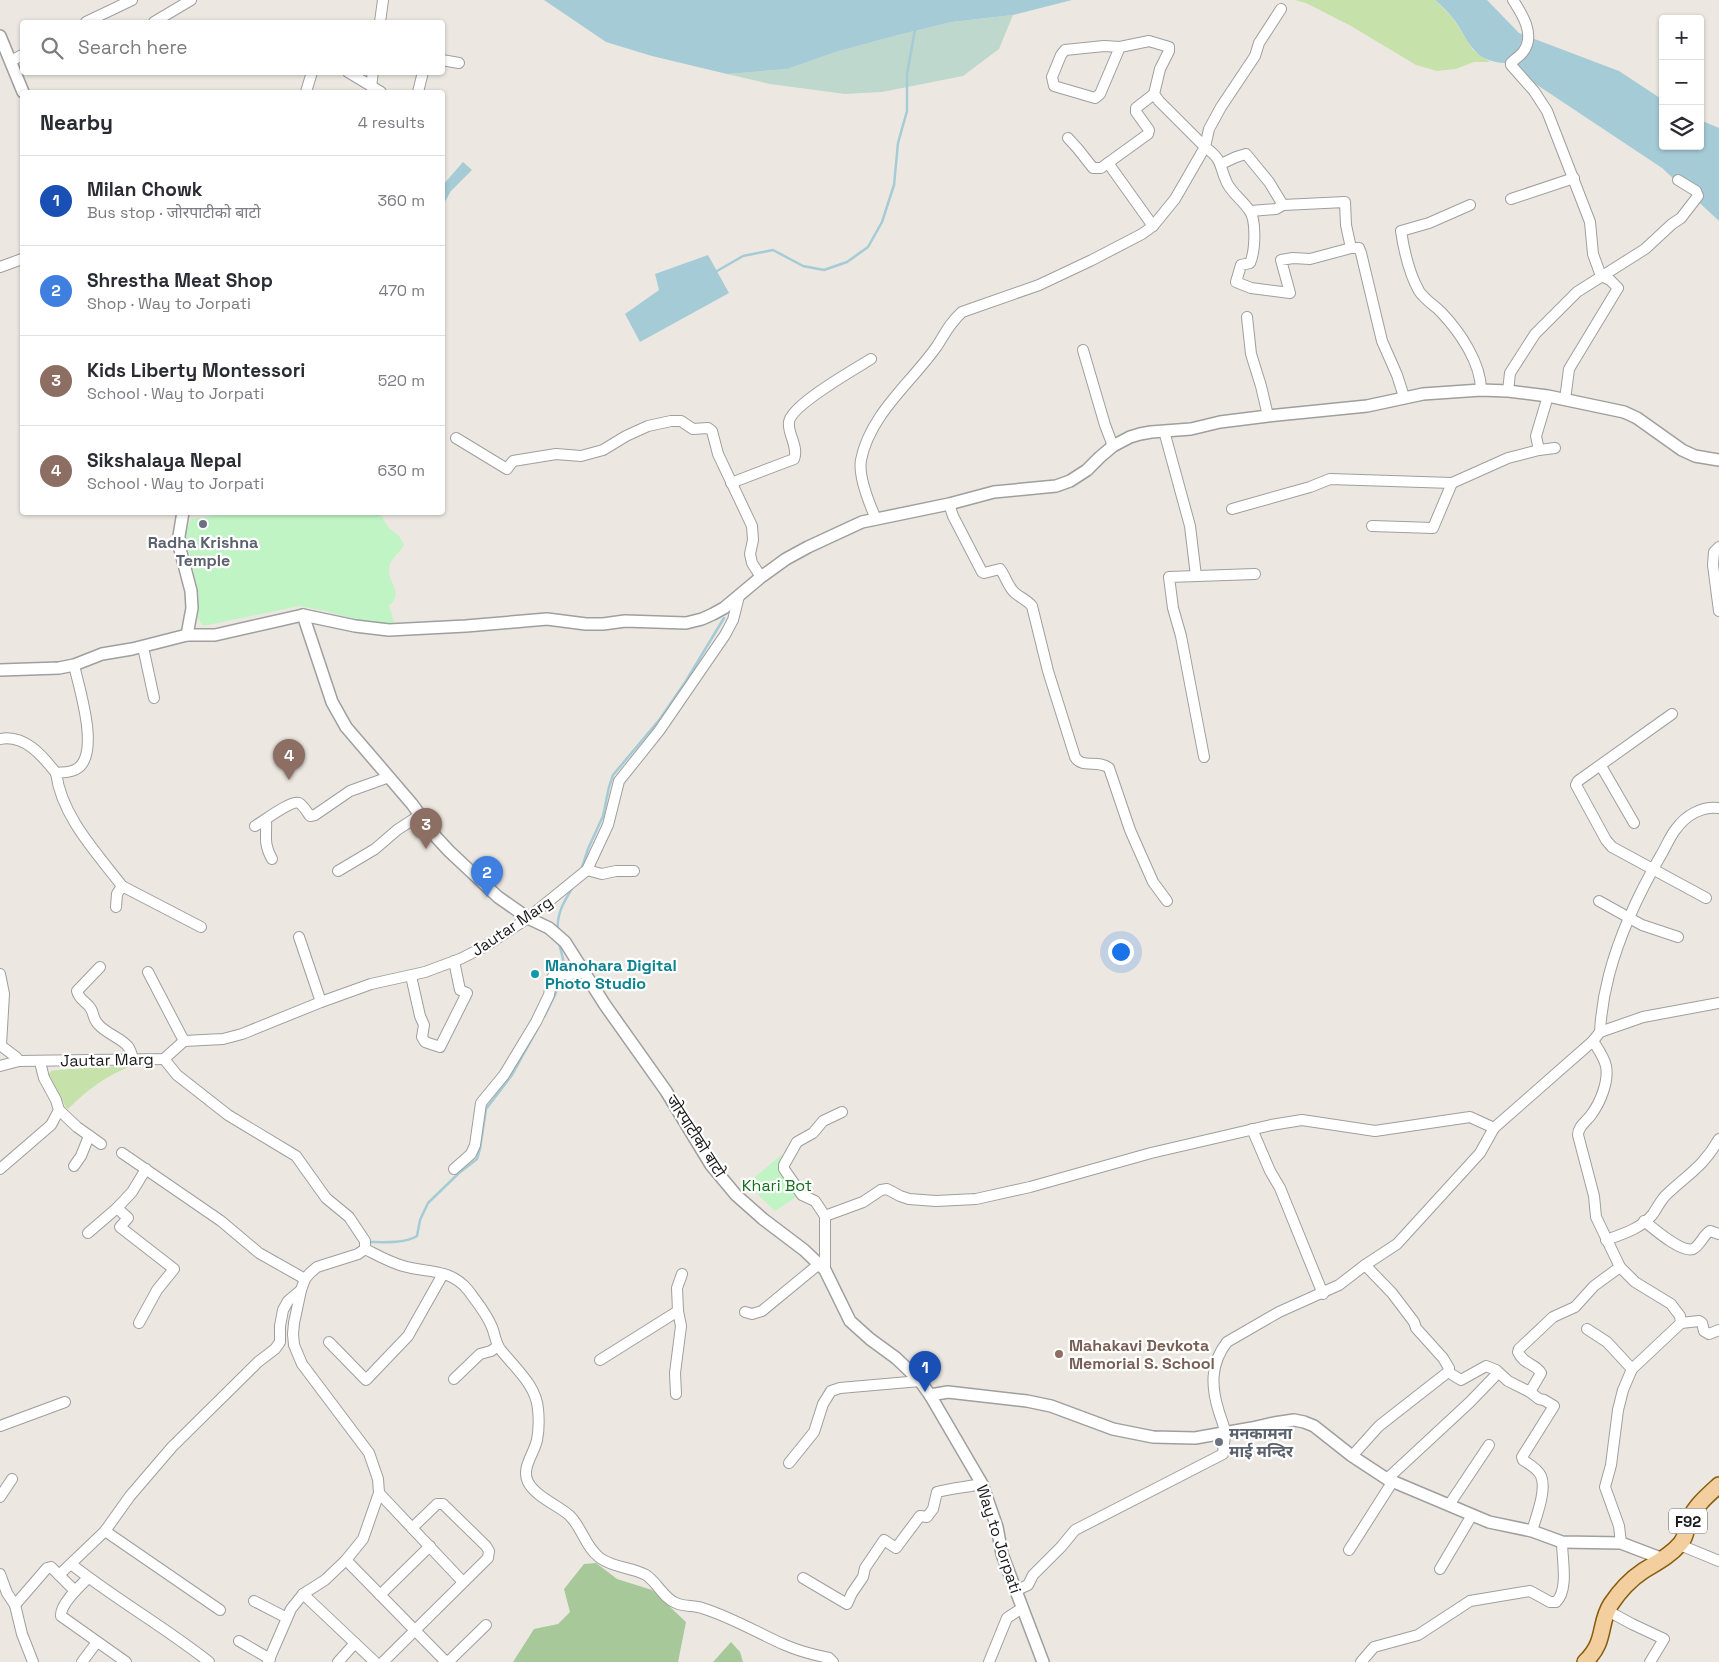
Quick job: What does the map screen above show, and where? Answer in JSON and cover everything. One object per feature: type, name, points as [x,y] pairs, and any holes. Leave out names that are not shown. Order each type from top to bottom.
[{"type":"main road","name":"F92","points":[[1663,1559],[1680,1545],[1687,1535],[1688,1521],[1694,1511],[1719,1485]]},
{"type":"main road","points":[[1585,1662],[1596,1651],[1612,1603],[1632,1580],[1663,1559]]},
{"type":"street","points":[[90,20],[132,0]]},
{"type":"street","points":[[157,20],[191,0]]},
{"type":"street","points":[[380,20],[383,0]]},
{"type":"street","points":[[1513,0],[1529,33],[1524,51],[1511,62],[1512,66],[1544,105],[1590,222],[1594,254],[1601,276],[1610,280],[1618,288],[1569,369],[1565,400]]},
{"type":"street","points":[[876,519],[861,475],[860,461],[866,444],[877,422],[894,398],[938,345],[952,320],[962,312],[1023,292],[1092,260],[1142,234],[1153,226],[1175,199],[1205,147],[1209,129],[1221,107],[1255,56],[1259,43],[1281,8]]},
{"type":"street","points":[[1,38],[22,90]]},
{"type":"street","points":[[1068,138],[1093,168],[1101,168],[1148,134],[1149,130],[1136,112],[1136,108],[1154,94],[1160,69],[1170,51],[1169,47],[1149,41],[1120,47],[1104,46],[1065,50],[1052,77],[1054,86],[1095,98],[1100,94],[1120,47]]},
{"type":"street","points":[[11,61],[20,56]]},
{"type":"street","points":[[445,61],[459,63]]},
{"type":"street","points":[[307,90],[311,75]]},
{"type":"street","points":[[353,75],[378,90]]},
{"type":"street","points":[[371,86],[373,75]]},
{"type":"street","points":[[418,90],[422,75]]},
{"type":"street","points":[[1154,94],[1220,160],[1227,183],[1251,211],[1254,225],[1253,256],[1250,263],[1241,265],[1236,282],[1251,288],[1290,293],[1281,260],[1293,258],[1310,259],[1351,248],[1359,248],[1382,341],[1397,375],[1404,397]]},
{"type":"street","points":[[1221,164],[1246,154],[1269,182],[1284,206]]},
{"type":"street","points":[[1108,163],[1153,226]]},
{"type":"street","points":[[1511,199],[1574,178]]},
{"type":"street","points":[[1508,391],[1510,373],[1535,334],[1577,292],[1645,249],[1687,211],[1698,196],[1696,191],[1678,180]]},
{"type":"street","points":[[1251,211],[1276,209],[1284,206],[1345,202],[1346,225],[1351,248]]},
{"type":"street","points":[[1470,205],[1429,223],[1401,231],[1404,248],[1419,290],[1456,330],[1480,374],[1481,390]]},
{"type":"street","points":[[0,267],[20,260]]},
{"type":"street","points":[[1248,317],[1251,354],[1268,416]]},
{"type":"street","points":[[1083,350],[1104,425],[1113,446]]},
{"type":"street","points":[[732,483],[794,459],[796,454],[789,426],[792,414],[835,381],[871,359]]},
{"type":"street","points":[[0,670],[74,665],[102,654],[187,635],[215,634],[303,615],[355,626],[389,630],[547,619],[586,624],[625,621],[686,623],[702,619],[724,608],[786,559],[862,522],[948,504],[994,492],[1056,486],[1070,481],[1087,470],[1113,446],[1130,437],[1140,434],[1190,429],[1220,422],[1368,406],[1404,397],[1440,392],[1508,391],[1548,396],[1624,412],[1637,418],[1682,450],[1695,456],[1719,460]]},
{"type":"street","points":[[1539,450],[1536,436],[1548,396]]},
{"type":"street","points":[[456,438],[507,469],[513,461],[556,454],[582,456],[604,450],[626,436],[648,426],[671,421],[681,421],[693,428],[708,428],[712,431],[718,454],[752,526],[753,540],[750,554],[752,563],[761,577]]},
{"type":"street","points":[[1164,431],[1190,526],[1196,576]]},
{"type":"street","points":[[1232,509],[1310,487],[1330,479],[1452,483],[1508,458],[1555,448]]},
{"type":"street","points":[[1372,526],[1433,528],[1452,483]]},
{"type":"street","points":[[948,504],[961,534],[982,572],[1000,569],[1016,594],[1032,606],[1048,671],[1075,757],[1082,764],[1100,763],[1108,768],[1130,830],[1153,882],[1167,901]]},
{"type":"street","points":[[182,515],[180,527],[180,549],[191,591],[192,608],[187,635]]},
{"type":"street","points":[[1719,547],[1714,552],[1712,565],[1719,611]]},
{"type":"street","points":[[1204,757],[1169,577],[1255,574]]},
{"type":"street","name":"Jautar Marg","points":[[0,1066],[19,1061],[164,1059],[184,1041],[223,1039],[242,1034],[371,984],[411,976],[484,948],[528,918],[587,870],[608,825],[618,781],[659,730],[725,635],[733,620],[739,596]]},
{"type":"street","points":[[303,615],[332,702],[346,727],[449,852],[498,897],[528,918]]},
{"type":"street","points":[[143,646],[154,698]]},
{"type":"street","points":[[56,772],[77,769],[85,761],[87,755],[85,710],[74,665]]},
{"type":"street","points":[[1672,714],[1578,781],[1576,786],[1606,840],[1612,847],[1706,898]]},
{"type":"street","points":[[0,739],[12,738],[22,740],[45,759],[56,772],[58,786],[69,814],[122,886],[201,927]]},
{"type":"street","points":[[1601,766],[1634,824]]},
{"type":"street","points":[[255,826],[285,807],[296,803],[300,804],[310,816],[315,815],[350,791],[389,777]]},
{"type":"street","points":[[1600,1032],[1601,1014],[1609,974],[1628,918],[1652,870],[1676,828],[1691,815],[1705,808],[1719,808]]},
{"type":"street","points":[[338,871],[375,849],[397,830],[420,815]]},
{"type":"street","points":[[266,820],[266,849],[272,858]]},
{"type":"street","points":[[587,870],[602,874],[616,871],[634,871]]},
{"type":"street","points":[[116,907],[117,894],[122,886]]},
{"type":"street","points":[[1599,901],[1642,925],[1678,938]]},
{"type":"street","name":"जोरपाटीको बाटो","points":[[528,918],[549,928],[565,942],[605,1005],[666,1090],[711,1166],[736,1195],[822,1267],[850,1321],[896,1358],[920,1381],[930,1395]]},
{"type":"street","points":[[299,937],[321,1002]]},
{"type":"street","points":[[411,976],[420,1016],[424,1025],[422,1038],[425,1042],[440,1048],[467,993],[460,990],[454,961]]},
{"type":"street","points":[[100,967],[77,990],[78,995],[92,1010],[95,1022],[107,1033],[123,1041],[129,1047],[133,1059]]},
{"type":"street","points":[[148,972],[184,1041]]},
{"type":"street","points":[[454,1169],[471,1154],[476,1145],[481,1103],[504,1075],[520,1049],[549,995],[554,975],[586,973]]},
{"type":"street","points":[[0,974],[4,994],[0,1045],[19,1061]]},
{"type":"street","points":[[1015,1591],[1028,1585],[1033,1575],[1075,1530],[1222,1454],[1225,1433],[1215,1401],[1212,1382],[1213,1371],[1222,1348],[1227,1342],[1279,1312],[1323,1294],[1339,1285],[1397,1244],[1480,1153],[1494,1128],[1593,1041],[1600,1032],[1643,1017],[1719,1002]]},
{"type":"street","points":[[1593,1041],[1606,1067],[1604,1086],[1596,1107],[1591,1116],[1578,1130],[1578,1134],[1594,1196],[1596,1217],[1620,1267],[1635,1282],[1671,1304],[1680,1316],[1681,1323]]},
{"type":"street","points":[[164,1059],[177,1075],[228,1114],[296,1156],[326,1198],[349,1217],[365,1242],[365,1249]]},
{"type":"street","points":[[40,1062],[44,1078],[56,1100],[59,1110],[77,1127],[102,1144]]},
{"type":"street","points":[[0,1169],[51,1125],[59,1110]]},
{"type":"street","points":[[745,1312],[752,1314],[762,1311],[822,1267],[825,1216],[815,1201],[802,1195],[784,1170],[784,1165],[798,1142],[813,1133],[823,1121],[842,1112]]},
{"type":"street","points":[[825,1216],[863,1202],[881,1190],[887,1189],[909,1199],[936,1201],[976,1199],[1030,1187],[1151,1153],[1252,1129],[1302,1120],[1375,1131],[1470,1117],[1494,1128]]},
{"type":"street","points":[[1252,1129],[1270,1171],[1280,1188],[1323,1294]]},
{"type":"street","points":[[74,1166],[90,1136]]},
{"type":"street","points":[[1606,1240],[1629,1232],[1652,1215],[1664,1197],[1706,1160],[1719,1140]]},
{"type":"street","points":[[122,1153],[221,1221],[259,1253],[305,1280]]},
{"type":"street","points":[[88,1233],[132,1192],[146,1169]]},
{"type":"street","points":[[117,1208],[128,1218],[120,1227],[174,1269],[157,1290],[140,1323]]},
{"type":"street","points":[[1644,1221],[1669,1240],[1691,1249],[1710,1231],[1719,1234]]},
{"type":"street","points":[[365,1249],[400,1266],[450,1275],[459,1281],[478,1303],[491,1324],[498,1346],[528,1383],[535,1396],[538,1408],[537,1438],[527,1466],[526,1477],[529,1484],[532,1489],[572,1518],[592,1550],[599,1557],[614,1565],[648,1576],[677,1604],[701,1608],[787,1646],[829,1658],[833,1662]]},
{"type":"street","points":[[239,1641],[269,1660],[291,1609],[303,1594],[325,1580],[346,1560],[363,1539],[379,1493],[378,1479],[369,1453],[302,1364],[297,1353],[293,1334],[300,1290],[305,1280],[317,1267],[358,1254],[365,1249]]},
{"type":"street","points":[[1365,1265],[1392,1293],[1414,1322],[1420,1334],[1443,1358],[1449,1368],[1448,1372]]},
{"type":"street","points":[[1530,1392],[1541,1373],[1522,1359],[1518,1352],[1519,1349],[1553,1317],[1574,1307],[1594,1286],[1620,1267]]},
{"type":"street","points":[[329,1342],[366,1380],[408,1336],[442,1274]]},
{"type":"street","points":[[676,1394],[676,1373],[681,1326],[677,1288],[682,1274]]},
{"type":"street","points":[[59,1576],[105,1531],[130,1496],[172,1448],[252,1368],[276,1350],[280,1342],[283,1310],[288,1301],[300,1290]]},
{"type":"street","points":[[600,1360],[678,1311]]},
{"type":"street","points":[[1622,1543],[1619,1526],[1605,1487],[1611,1465],[1618,1410],[1623,1390],[1632,1369],[1681,1323],[1699,1321],[1702,1323],[1704,1331],[1709,1334],[1719,1330]]},
{"type":"street","points":[[1587,1329],[1607,1342],[1632,1369]]},
{"type":"street","points":[[454,1379],[480,1354],[491,1351],[498,1346]]},
{"type":"street","points":[[1448,1372],[1461,1380],[1486,1366],[1508,1381],[1530,1392],[1538,1399],[1554,1406],[1523,1455],[1523,1460],[1540,1474],[1542,1479],[1540,1503],[1532,1531]]},
{"type":"street","points":[[1352,1456],[1379,1426],[1448,1372]]},
{"type":"street","points":[[1349,1550],[1390,1480],[1498,1373]]},
{"type":"street","points":[[789,1463],[814,1432],[823,1404],[831,1391],[840,1388],[920,1381]]},
{"type":"street","points":[[930,1395],[948,1392],[1027,1401],[1051,1406],[1113,1429],[1153,1437],[1195,1438],[1294,1420],[1304,1422],[1314,1426],[1352,1456],[1390,1480],[1489,1522],[1532,1531],[1562,1542],[1622,1543],[1663,1559]]},
{"type":"street","name":"Way to Jorpati","points":[[930,1395],[982,1484],[997,1527],[1002,1554],[1043,1662]]},
{"type":"street","points":[[0,1426],[65,1402]]},
{"type":"street","points":[[1449,1505],[1489,1445]]},
{"type":"street","points":[[0,1497],[12,1479]]},
{"type":"street","points":[[803,1578],[847,1604],[863,1577],[864,1568],[884,1540],[896,1548],[920,1516],[927,1517],[932,1509],[937,1492],[982,1484]]},
{"type":"street","points":[[379,1493],[463,1582]]},
{"type":"street","points":[[384,1662],[488,1558],[489,1552],[486,1546],[445,1505],[440,1503],[434,1506],[412,1528]]},
{"type":"street","points":[[1440,1569],[1472,1515]]},
{"type":"street","points":[[105,1531],[220,1610]]},
{"type":"street","points":[[1361,1662],[1374,1647],[1418,1635],[1470,1601],[1530,1592],[1550,1602],[1556,1602],[1564,1587],[1562,1542]]},
{"type":"street","points":[[1680,1545],[1719,1561]]},
{"type":"street","points":[[380,1595],[430,1546]]},
{"type":"street","points":[[346,1560],[447,1662],[486,1625]]},
{"type":"street","points":[[72,1564],[88,1578],[180,1639],[209,1662]]},
{"type":"street","points":[[15,1605],[47,1568],[51,1567],[75,1591]]},
{"type":"street","points":[[0,1574],[7,1592],[15,1605],[22,1634],[33,1662]]},
{"type":"street","points":[[88,1578],[75,1591],[62,1610],[61,1616],[126,1662]]},
{"type":"street","points":[[303,1594],[375,1662]]},
{"type":"street","points":[[254,1601],[288,1618]]},
{"type":"street","points":[[989,1662],[1007,1618],[1022,1608]]},
{"type":"street","points":[[1608,1611],[1664,1638],[1650,1662]]},
{"type":"street","points":[[82,1662],[97,1642]]},
{"type":"street","points":[[338,1662],[355,1643]]},
{"type":"green space","points":[[1295,0],[1435,0],[1452,17],[1473,50],[1490,62],[1474,62],[1456,69],[1437,71],[1416,65],[1351,26],[1306,3]]},
{"type":"green space","points":[[1013,15],[999,49],[963,76],[882,92],[845,94],[770,84],[727,74],[787,69],[839,51],[952,22]]},
{"type":"green space","points":[[220,515],[380,515],[389,528],[399,536],[404,544],[391,561],[389,571],[395,595],[394,600],[389,606],[395,625],[372,625],[326,611],[299,606],[203,626],[198,619],[199,596],[185,535],[191,519]]},
{"type":"green space","points":[[134,1065],[98,1083],[68,1109],[47,1078],[51,1071],[56,1070]]},
{"type":"green space","name":"Khari Bot","points":[[781,1155],[805,1191],[775,1211],[747,1184]]},
{"type":"green space","points":[[596,1563],[617,1579],[652,1590],[686,1622],[678,1662],[513,1662],[534,1629],[558,1624],[570,1612],[564,1589],[584,1564]]},
{"type":"green space","points":[[731,1642],[740,1652],[743,1662],[713,1662]]},
{"type":"water","points":[[544,0],[1072,0],[1013,15],[952,22],[898,35],[839,51],[787,69],[727,74],[652,56],[606,42]]},
{"type":"water","points":[[1435,0],[1487,0],[1519,33],[1619,71],[1659,97],[1659,150],[1704,150],[1704,122],[1719,128],[1719,221],[1662,168],[1504,63],[1484,58],[1472,48],[1458,25]]},
{"type":"water","points":[[463,162],[472,170],[451,191],[445,202],[445,183]]},
{"type":"water","points":[[708,255],[729,293],[640,342],[625,314],[659,290],[655,274]]},
{"type":"waterway","points":[[717,271],[743,256],[773,250],[803,266],[824,270],[847,262],[868,247],[882,222],[894,185],[898,143],[907,111],[907,74],[915,30]]},
{"type":"waterway","points":[[581,870],[603,816],[613,775],[660,719],[686,681],[724,618]]},
{"type":"waterway","points":[[558,930],[558,918],[564,902],[573,887]]},
{"type":"waterway","points":[[559,943],[565,967],[564,971]]},
{"type":"waterway","points":[[544,1017],[562,976]]},
{"type":"waterway","points":[[367,1242],[399,1241],[412,1239],[417,1236],[420,1220],[428,1203],[459,1173],[477,1159],[486,1109],[512,1075],[538,1028]]},
{"type":"place","name":"Radha Krishna Temple","points":[[203,524]]},
{"type":"place","name":"Sikshalaya Nepal","points":[[289,780]]},
{"type":"place","name":"Kids Liberty Montessori","points":[[426,849]]},
{"type":"place","name":"Shrestha Meat Shop","points":[[487,897]]},
{"type":"place","name":"Manohara Digital Photo Studio","points":[[535,974]]},
{"type":"place","name":"Mahakavi Devkota Memorial S. School","points":[[1059,1354]]},
{"type":"place","name":"Milan Chowk","points":[[925,1392]]},
{"type":"place","name":"मनकामना माई मन्दिर","points":[[1219,1442]]}]
